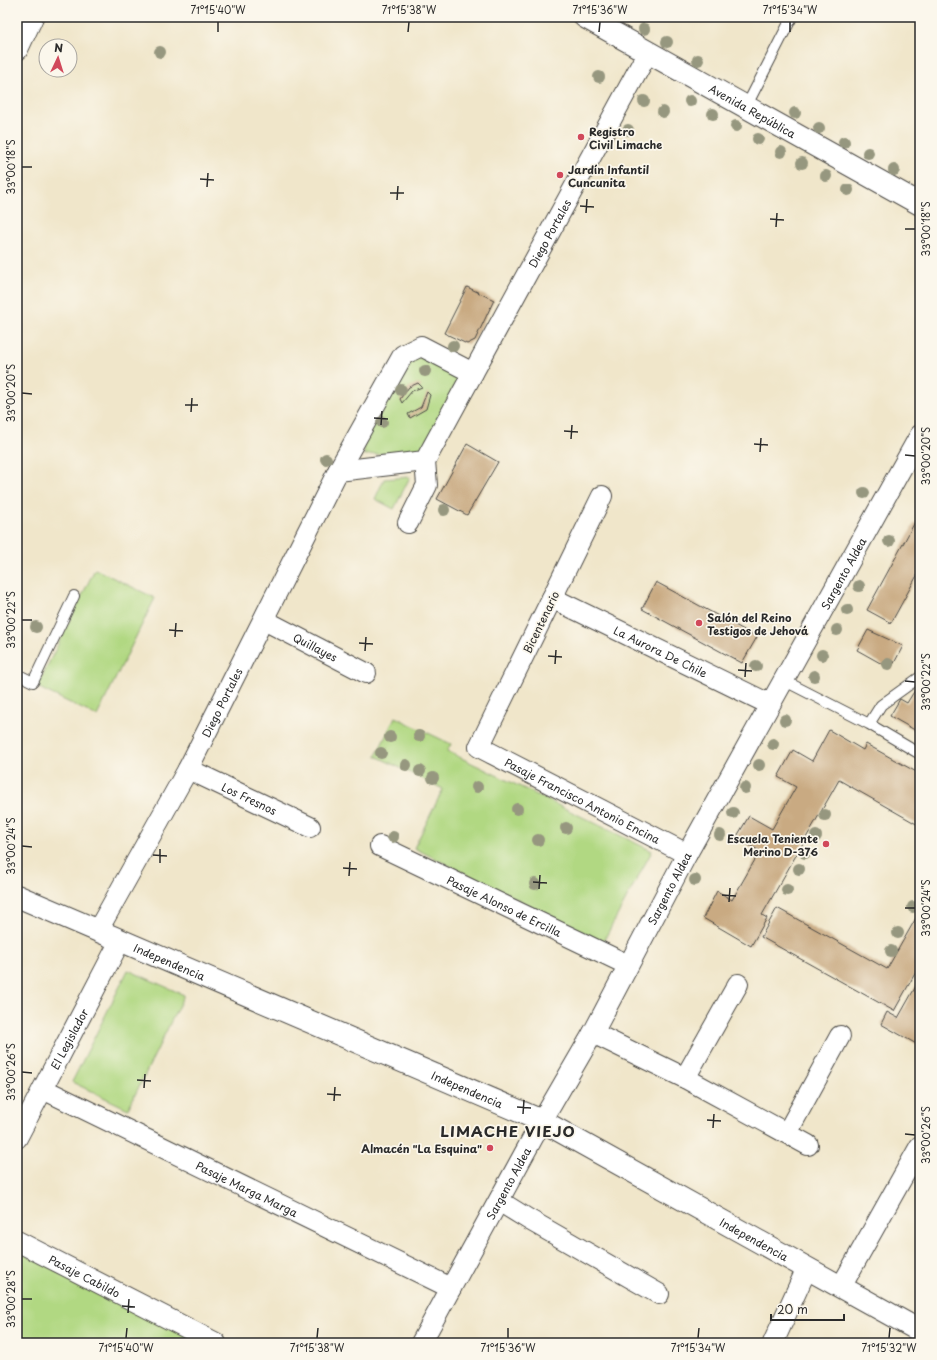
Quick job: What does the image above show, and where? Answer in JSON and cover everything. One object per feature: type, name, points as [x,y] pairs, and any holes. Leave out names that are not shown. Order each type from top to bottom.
[{"type":"main road","points":[[17,49],[32,17]]},
{"type":"main road","name":"Avenida República","points":[[585,17],[920,204]]},
{"type":"main road","name":"Independencia","points":[[17,896],[542,1121],[920,1331]]},
{"type":"street","name":"Diego Portales","points":[[425,461],[648,52]]},
{"type":"street","name":"Diego Portales","points":[[98,930],[188,769],[338,471],[403,355],[420,346],[473,373]]},
{"type":"street","name":"Sargento Aldea","points":[[429,1340],[452,1288],[542,1121],[593,1033],[687,854],[920,434]]},
{"type":"street","points":[[338,471],[425,461],[427,485],[408,523]]},
{"type":"street","name":"Bicentenario","points":[[479,747],[602,496]]},
{"type":"street","name":"La Aurora De Chile","points":[[552,598],[769,704]]},
{"type":"street","name":"Quillayes","points":[[264,620],[366,673]]},
{"type":"street","name":"Pasaje Francisco Antonio Encina","points":[[479,747],[687,854]]},
{"type":"street","name":"Los Fresnos","points":[[188,769],[310,827]]},
{"type":"street","name":"Pasaje Alonso de Ercilla","points":[[380,846],[628,965]]},
{"type":"street","name":"El Legislador","points":[[17,1138],[44,1089],[120,940]]},
{"type":"street","points":[[684,1078],[738,984]]},
{"type":"street","points":[[593,1033],[684,1078],[808,1145]]},
{"type":"street","points":[[787,1133],[840,1036]]},
{"type":"street","name":"Pasaje Marga Marga","points":[[44,1089],[452,1288]]},
{"type":"street","points":[[841,1287],[920,1146]]},
{"type":"street","points":[[499,1201],[659,1294]]},
{"type":"street","name":"Pasaje Cabildo","points":[[17,1241],[216,1343]]},
{"type":"street","points":[[773,1343],[807,1268]]},
{"type":"lane","points":[[746,106],[792,17]]},
{"type":"lane","points":[[17,674],[34,682],[74,596]]},
{"type":"lane","points":[[869,724],[881,705],[920,677]]},
{"type":"lane","points":[[783,680],[869,724],[920,754]]},
{"type":"green space","points":[[420,352],[459,377],[426,443],[417,452],[364,455],[364,444],[408,358]]},
{"type":"green space","points":[[410,477],[394,509],[375,499],[384,479]]},
{"type":"green space","points":[[95,569],[155,598],[97,716],[37,687]]},
{"type":"green space","points":[[395,717],[451,744],[447,751],[652,851],[603,942],[414,848],[443,789],[376,756]]},
{"type":"green space","points":[[128,970],[184,995],[128,1109],[72,1082]]},
{"type":"green space","points":[[17,1251],[204,1343],[17,1343]]},
{"type":"building","points":[[467,287],[494,300],[475,340],[467,344],[444,333]]},
{"type":"building","points":[[418,383],[422,387],[412,391],[402,403],[400,399],[409,387]]},
{"type":"building","points":[[427,392],[430,395],[426,409],[410,418],[408,414],[421,407]]},
{"type":"building","points":[[467,444],[498,462],[467,515],[437,499]]},
{"type":"building","points":[[915,522],[920,525],[920,570],[891,623],[867,610]]},
{"type":"building","name":"Salón del Reino Testigos de Jehová","points":[[656,582],[757,637],[742,663],[642,609]]},
{"type":"building","points":[[868,630],[903,646],[891,669],[857,650]]},
{"type":"building","points":[[920,682],[920,733],[890,716],[900,699],[907,703]]},
{"type":"building","points":[[829,730],[863,750],[866,744],[920,774],[920,826],[839,780],[762,915],[767,918],[751,946],[703,918],[717,891],[732,900],[760,851],[736,838],[749,816],[772,829],[796,787],[778,777],[793,750],[812,761]]},
{"type":"building","points":[[777,908],[887,969],[920,911],[920,972],[917,970],[894,1011],[761,937]]},
{"type":"building","points":[[920,979],[920,1046],[881,1024],[887,1012],[898,1018]]},
{"type":"place","name":"Registro Civil Limache","points":[[581,137]]},
{"type":"place","name":"Jardín Infantil Cuncunita","points":[[560,175]]},
{"type":"place","name":"Salón del Reino Testigos de Jehová","points":[[699,623]]},
{"type":"place","name":"Escuela Teniente Merino D-376","points":[[826,844]]},
{"type":"place","name":"Almacén \"La Esquina\"","points":[[490,1148]]},
{"type":"district","name":"LIMACHE VIEJO","points":[[508,1130]]}]
